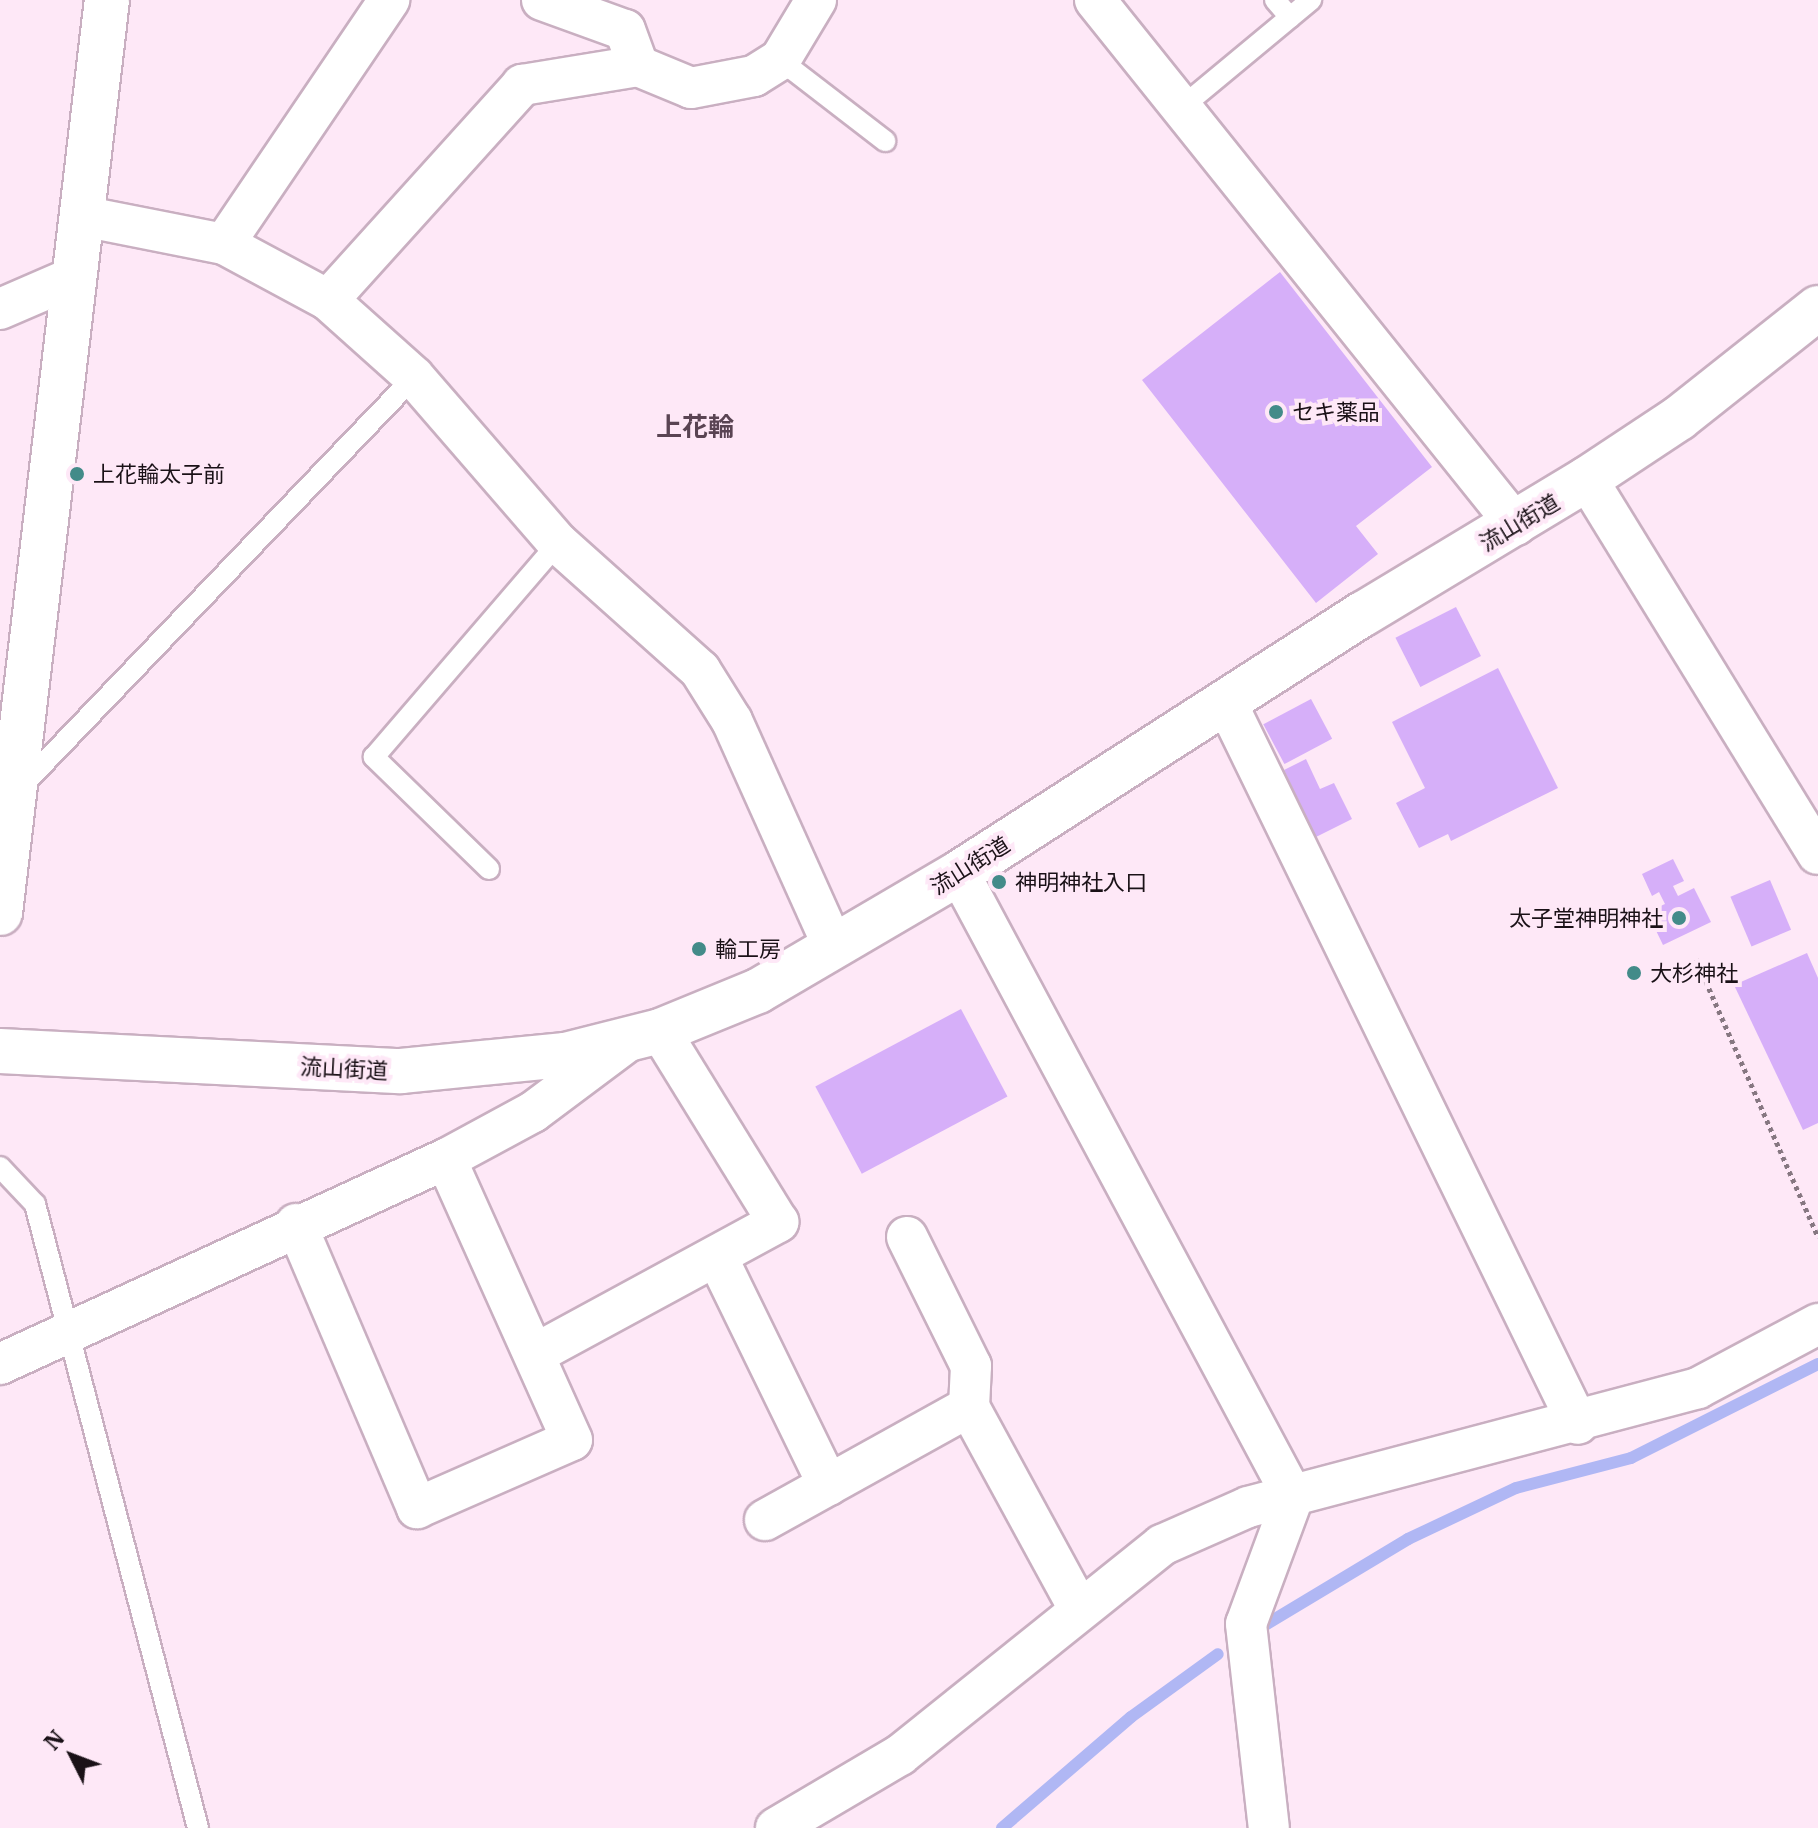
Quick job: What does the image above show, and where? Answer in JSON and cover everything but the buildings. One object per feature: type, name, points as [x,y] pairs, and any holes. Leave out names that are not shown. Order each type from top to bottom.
[{"type":"street","points":[[0,913],[107,0]]},
{"type":"street","points":[[224,244],[389,0]]},
{"type":"street","points":[[542,0],[625,30],[638,66]]},
{"type":"street","points":[[328,300],[522,85],[638,66],[691,88],[754,76],[780,60],[816,0]]},
{"type":"street","points":[[1095,0],[1516,525]]},
{"type":"street","points":[[82,216],[224,244],[328,300],[414,377],[558,543],[700,670],[732,721],[833,946]]},
{"type":"street","points":[[0,309],[74,277]]},
{"type":"street","name":"流山街道","points":[[0,1051],[401,1071],[500,1063],[644,1036],[758,991],[959,873],[1226,702],[1516,525],[1679,418],[1818,308]]},
{"type":"street","points":[[1587,479],[1818,854]]},
{"type":"street","points":[[1226,702],[1578,1424]]},
{"type":"street","points":[[959,873],[1293,1497],[1246,1624],[1269,1828]]},
{"type":"street","points":[[0,1364],[296,1224],[446,1159],[533,1112],[644,1036],[778,1222],[535,1354]]},
{"type":"street","points":[[296,1224],[417,1508],[572,1440],[446,1159]]},
{"type":"street","points":[[907,1237],[971,1366],[969,1407],[1079,1609]]},
{"type":"street","points":[[717,1257],[828,1485]]},
{"type":"street","points":[[776,1828],[900,1755],[1162,1545],[1248,1507],[1578,1424],[1698,1388],[1818,1324]]},
{"type":"street","points":[[765,1520],[969,1407]]},
{"type":"lane","points":[[1275,0],[1290,17]]},
{"type":"lane","points":[[1182,107],[1311,0]]},
{"type":"lane","points":[[780,60],[885,141]]},
{"type":"lane","points":[[13,795],[414,377]]},
{"type":"lane","points":[[489,869],[374,757],[558,543]]},
{"type":"lane","points":[[0,1167],[35,1204],[198,1828]]},
{"type":"path","points":[[1696,959],[1818,1237]]},
{"type":"waterway","points":[[1265,1625],[1408,1539],[1516,1488],[1631,1458],[1818,1364]]},
{"type":"waterway","points":[[1002,1828],[1131,1717],[1218,1654]]},
{"type":"place","name":"セキ薬品","points":[[1276,412]]},
{"type":"place","name":"上花輪太子前","points":[[77,474]]},
{"type":"place","name":"神明神社入口","points":[[999,882]]},
{"type":"place","name":"太子堂神明神社","points":[[1679,918]]},
{"type":"place","name":"輪工房","points":[[699,949]]},
{"type":"place","name":"大杉神社","points":[[1634,973]]},
{"type":"district","name":"上花輪","points":[[695,427]]}]
